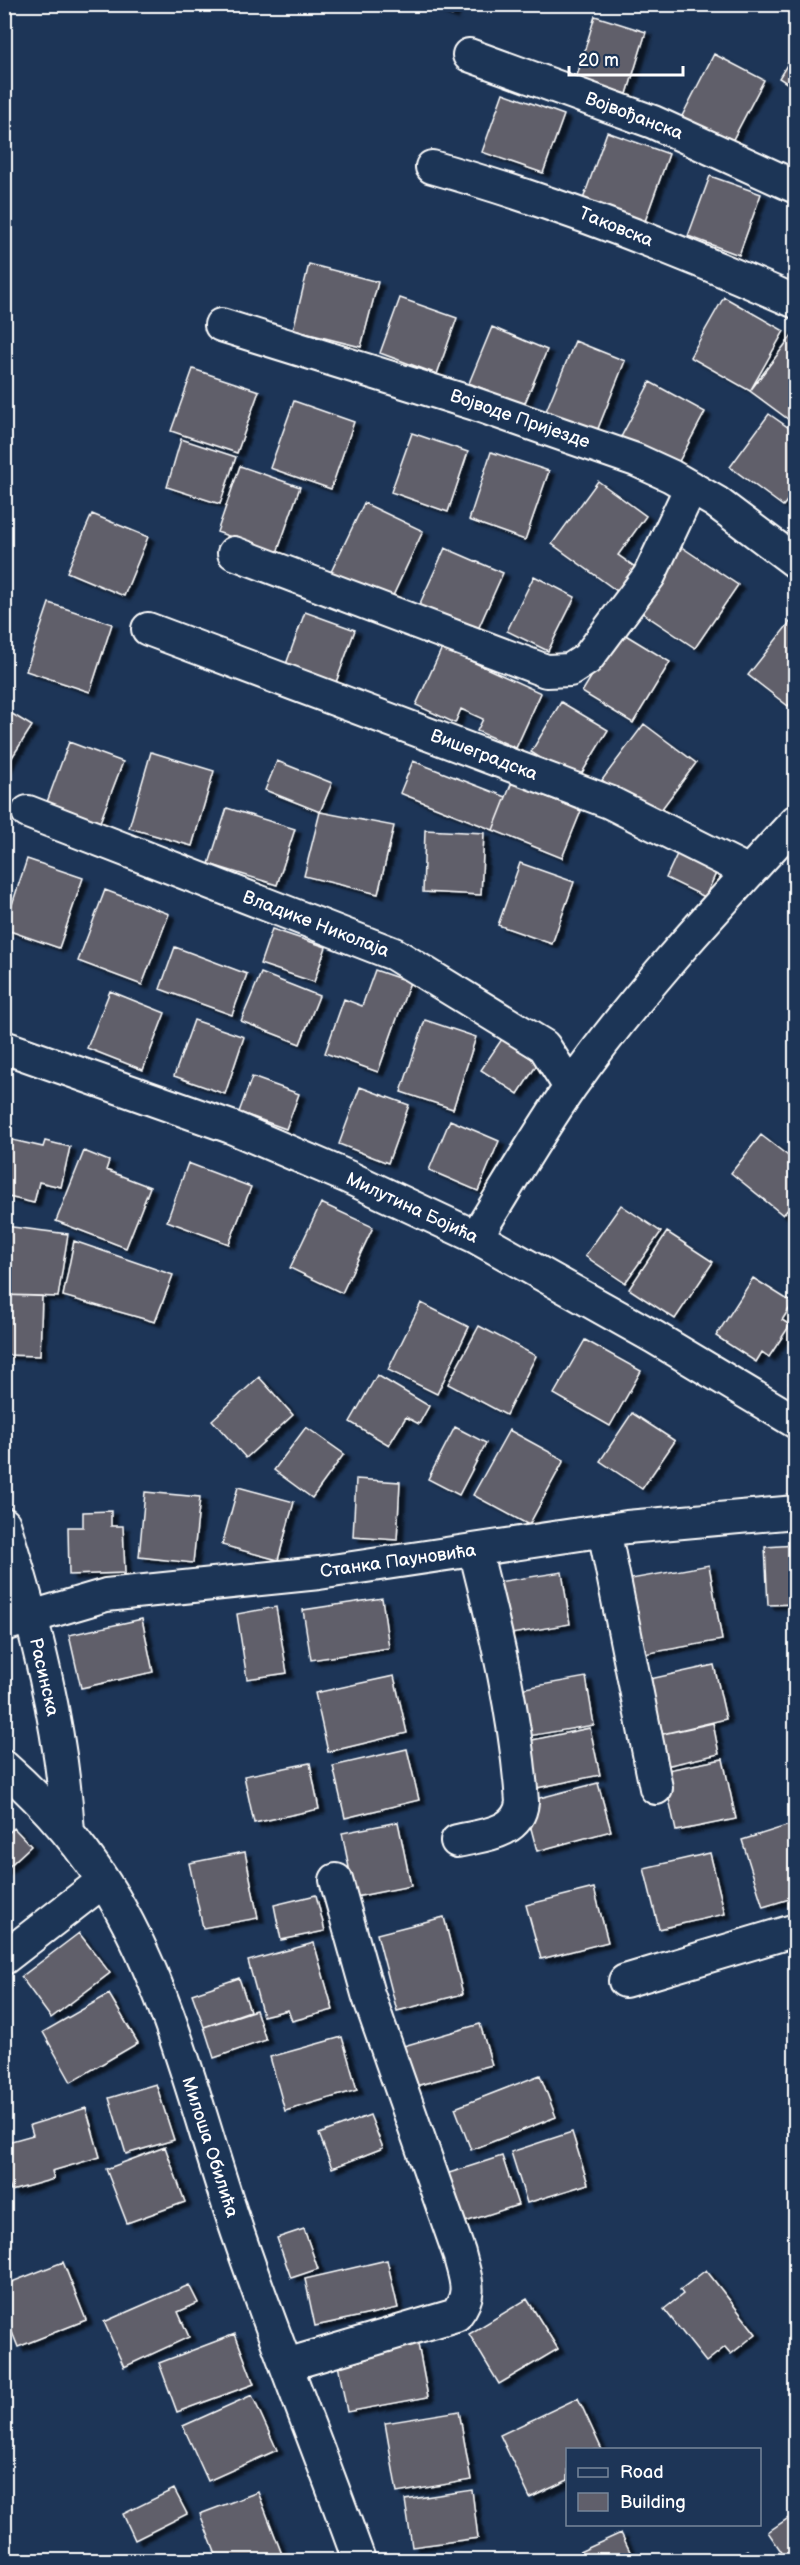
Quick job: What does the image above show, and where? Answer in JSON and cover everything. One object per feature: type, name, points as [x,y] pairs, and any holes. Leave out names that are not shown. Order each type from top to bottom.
[{"type":"street","name":"Војвођанска","points":[[469,55],[653,122],[795,187]]},
{"type":"street","name":"Таковска","points":[[432,167],[580,212],[708,263],[795,302]]},
{"type":"street","name":"Војводе Пријезде","points":[[221,326],[367,369],[602,447],[671,476],[691,487],[716,502],[795,562]]},
{"type":"street","points":[[234,554],[546,671],[570,670],[586,659],[649,576],[691,487]]},
{"type":"street","name":"Вишеградска","points":[[148,629],[609,802],[749,872]]},
{"type":"street","name":"Владике Николаја","points":[[28,812],[394,954],[544,1046],[570,1087]]},
{"type":"street","points":[[476,1238],[570,1087],[663,968],[795,821]]},
{"type":"street","name":"Милутина Бојића","points":[[4,1047],[231,1127],[348,1177],[476,1238],[654,1337],[795,1422]]},
{"type":"street","name":"Станка Пауновића","points":[[18,1621],[106,1595],[318,1573],[604,1530],[795,1512]]},
{"type":"street","name":"Расинска","points":[[4,1524],[18,1621],[49,1688],[66,1788],[69,1832]]},
{"type":"street","points":[[604,1530],[657,1788]]},
{"type":"street","points":[[457,1841],[502,1831],[513,1824],[521,1812],[522,1802],[511,1714],[475,1550]]},
{"type":"street","name":"Милоша Обилића","points":[[4,1767],[69,1832],[129,1926],[169,2024],[241,2243],[359,2560]]},
{"type":"street","points":[[286,2365],[456,2315],[465,2303],[468,2291],[459,2253],[368,1994],[336,1880]]},
{"type":"street","points":[[4,1958],[102,1881]]},
{"type":"street","points":[[626,1981],[795,1930]]},
{"type":"building","points":[[427,4],[456,4],[452,15]]},
{"type":"building","points":[[595,16],[646,32],[627,94],[576,79]]},
{"type":"building","points":[[796,50],[796,89],[779,78]]},
{"type":"building","points":[[714,54],[764,80],[731,143],[681,118]]},
{"type":"building","points":[[503,93],[564,115],[543,173],[482,152]]},
{"type":"building","points":[[607,132],[669,154],[644,224],[582,202]]},
{"type":"building","points":[[710,176],[761,194],[739,255],[688,236]]},
{"type":"building","points":[[309,264],[378,282],[361,347],[293,330]]},
{"type":"building","points":[[724,297],[784,331],[750,391],[690,357]]},
{"type":"building","points":[[400,298],[457,318],[437,374],[380,353]]},
{"type":"building","points":[[492,327],[547,350],[524,405],[469,383]]},
{"type":"building","points":[[793,334],[796,336],[796,425],[750,391]]},
{"type":"building","points":[[575,341],[625,361],[597,431],[546,411]]},
{"type":"building","points":[[193,369],[259,391],[237,453],[171,431]]},
{"type":"building","points":[[650,382],[705,412],[676,467],[620,439]]},
{"type":"building","points":[[294,401],[354,422],[331,489],[270,468]]},
{"type":"building","points":[[769,414],[796,433],[796,489],[783,506],[730,467]]},
{"type":"building","points":[[412,433],[468,452],[448,512],[391,492]]},
{"type":"building","points":[[181,439],[236,457],[220,504],[167,487]]},
{"type":"building","points":[[491,452],[549,471],[525,540],[469,520]]},
{"type":"building","points":[[240,466],[300,487],[277,553],[217,532]]},
{"type":"building","points":[[598,481],[646,516],[618,555],[635,567],[617,591],[552,544]]},
{"type":"building","points":[[364,503],[423,531],[391,600],[331,572]]},
{"type":"building","points":[[92,514],[148,537],[124,596],[67,572]]},
{"type":"building","points":[[680,546],[738,585],[695,648],[638,610]]},
{"type":"building","points":[[445,548],[503,573],[475,636],[417,610]]},
{"type":"building","points":[[534,576],[575,597],[548,651],[507,631]]},
{"type":"building","points":[[49,603],[112,624],[90,692],[26,671]]},
{"type":"building","points":[[305,612],[355,630],[335,685],[285,667]]},
{"type":"building","points":[[790,622],[796,626],[796,696],[788,706],[748,675]]},
{"type":"building","points":[[619,631],[670,662],[633,723],[582,692]]},
{"type":"building","points":[[442,648],[541,693],[516,748],[477,731],[483,719],[461,709],[455,723],[416,705]]},
{"type":"building","points":[[561,702],[608,730],[577,781],[531,752]]},
{"type":"building","points":[[4,709],[32,726],[4,770]]},
{"type":"building","points":[[644,724],[696,763],[655,818],[602,780]]},
{"type":"building","points":[[69,742],[123,762],[100,822],[47,802]]},
{"type":"building","points":[[151,752],[214,771],[192,846],[129,828]]},
{"type":"building","points":[[277,761],[332,783],[320,812],[265,790]]},
{"type":"building","points":[[413,761],[506,797],[493,830],[400,793]]},
{"type":"building","points":[[512,782],[581,811],[562,858],[493,830]]},
{"type":"building","points":[[227,808],[295,829],[277,885],[209,864]]},
{"type":"building","points":[[320,812],[394,826],[378,894],[304,876]]},
{"type":"building","points":[[425,830],[484,833],[481,895],[423,892]]},
{"type":"building","points":[[678,852],[717,871],[705,897],[666,878]]},
{"type":"building","points":[[27,859],[83,878],[59,948],[4,929]]},
{"type":"building","points":[[520,863],[574,882],[552,944],[498,925]]},
{"type":"building","points":[[105,890],[169,914],[142,985],[78,961]]},
{"type":"building","points":[[272,929],[326,947],[314,982],[260,964]]},
{"type":"building","points":[[175,947],[247,974],[232,1015],[160,989]]},
{"type":"building","points":[[375,970],[410,982],[378,1072],[325,1053],[344,999],[362,1006]]},
{"type":"building","points":[[261,973],[319,996],[300,1044],[241,1021]]},
{"type":"building","points":[[110,991],[165,1013],[143,1070],[87,1048]]},
{"type":"building","points":[[194,1020],[244,1037],[225,1094],[174,1076]]},
{"type":"building","points":[[425,1020],[476,1037],[453,1109],[401,1092]]},
{"type":"building","points":[[502,1039],[538,1063],[518,1094],[481,1070]]},
{"type":"building","points":[[252,1077],[299,1094],[286,1129],[239,1112]]},
{"type":"building","points":[[360,1087],[409,1105],[388,1163],[339,1144]]},
{"type":"building","points":[[450,1120],[499,1141],[478,1191],[429,1170]]},
{"type":"building","points":[[761,1135],[796,1162],[796,1200],[783,1215],[731,1173]]},
{"type":"building","points":[[4,1138],[43,1147],[45,1141],[70,1147],[61,1187],[39,1182],[34,1203],[4,1196]]},
{"type":"building","points":[[84,1151],[109,1161],[106,1170],[150,1187],[126,1248],[56,1221]]},
{"type":"building","points":[[188,1163],[251,1187],[229,1244],[167,1221]]},
{"type":"building","points":[[321,1203],[373,1227],[342,1293],[290,1268]]},
{"type":"building","points":[[621,1205],[661,1232],[625,1283],[585,1256]]},
{"type":"building","points":[[4,1226],[68,1234],[58,1297],[4,1295]]},
{"type":"building","points":[[667,1232],[713,1262],[675,1319],[629,1289]]},
{"type":"building","points":[[74,1241],[173,1275],[155,1322],[63,1296]]},
{"type":"building","points":[[753,1278],[793,1303],[782,1320],[790,1325],[769,1357],[762,1352],[756,1362],[716,1336]]},
{"type":"building","points":[[4,1295],[42,1296],[40,1356],[4,1355]]},
{"type":"building","points":[[421,1303],[469,1327],[437,1394],[388,1370]]},
{"type":"building","points":[[479,1326],[536,1356],[506,1415],[448,1384]]},
{"type":"building","points":[[585,1340],[641,1371],[610,1426],[554,1394]]},
{"type":"building","points":[[796,1372],[796,1387],[789,1383]]},
{"type":"building","points":[[377,1375],[429,1406],[419,1424],[406,1417],[389,1445],[350,1422]]},
{"type":"building","points":[[259,1377],[293,1415],[246,1458],[212,1420]]},
{"type":"building","points":[[632,1413],[675,1441],[642,1489],[600,1461]]},
{"type":"building","points":[[306,1427],[344,1454],[312,1498],[274,1470]]},
{"type":"building","points":[[455,1427],[486,1443],[459,1495],[428,1479]]},
{"type":"building","points":[[509,1430],[564,1460],[529,1525],[473,1495]]},
{"type":"building","points":[[356,1479],[400,1482],[397,1540],[353,1537]]},
{"type":"building","points":[[238,1487],[294,1502],[278,1560],[222,1545]]},
{"type":"building","points":[[145,1492],[200,1497],[193,1563],[139,1557]]},
{"type":"building","points":[[111,1511],[111,1526],[123,1526],[125,1573],[69,1575],[68,1527],[83,1527],[83,1512]]},
{"type":"building","points":[[796,1545],[796,1604],[768,1605],[765,1547]]},
{"type":"building","points":[[709,1565],[722,1640],[644,1654],[631,1579]]},
{"type":"building","points":[[562,1572],[570,1624],[500,1636],[491,1583]]},
{"type":"building","points":[[382,1598],[389,1648],[311,1660],[303,1610]]},
{"type":"building","points":[[276,1607],[287,1673],[247,1679],[237,1614]]},
{"type":"building","points":[[142,1619],[153,1672],[81,1688],[69,1635]]},
{"type":"building","points":[[714,1665],[726,1719],[654,1736],[641,1681]]},
{"type":"building","points":[[394,1676],[407,1733],[328,1752],[315,1693]]},
{"type":"building","points":[[586,1677],[594,1725],[517,1738],[508,1691]]},
{"type":"building","points":[[713,1723],[719,1754],[661,1767],[654,1736]]},
{"type":"building","points":[[590,1728],[600,1775],[527,1790],[518,1743]]},
{"type":"building","points":[[407,1749],[419,1800],[345,1818],[333,1766]]},
{"type":"building","points":[[723,1759],[736,1819],[676,1831],[663,1771]]},
{"type":"building","points":[[310,1763],[319,1809],[254,1823],[244,1776]]},
{"type":"building","points":[[598,1783],[611,1831],[537,1851],[524,1802]]},
{"type":"building","points":[[398,1822],[411,1886],[355,1897],[342,1833]]},
{"type":"building","points":[[796,1823],[796,1897],[763,1907],[742,1840]]},
{"type":"building","points":[[14,1828],[31,1846],[4,1871],[4,1837]]},
{"type":"building","points":[[245,1852],[258,1918],[203,1928],[189,1863]]},
{"type":"building","points":[[710,1853],[725,1914],[659,1929],[644,1868]]},
{"type":"building","points":[[594,1888],[608,1942],[541,1959],[526,1905]]},
{"type":"building","points":[[316,1895],[325,1931],[281,1940],[274,1905]]},
{"type":"building","points":[[444,1917],[463,1994],[397,2011],[377,1934]]},
{"type":"building","points":[[79,1933],[110,1973],[51,2018],[21,1977]]},
{"type":"building","points":[[314,1943],[333,2010],[292,2021],[288,2010],[263,2016],[248,1961]]},
{"type":"building","points":[[239,1978],[250,2011],[204,2027],[192,1994]]},
{"type":"building","points":[[109,1994],[138,2043],[71,2082],[43,2032]]},
{"type":"building","points":[[256,2010],[266,2040],[214,2058],[204,2027]]},
{"type":"building","points":[[480,2024],[492,2065],[412,2087],[400,2047]]},
{"type":"building","points":[[342,2037],[357,2090],[285,2111],[270,2057]]},
{"type":"building","points":[[540,2075],[556,2117],[471,2150],[455,2108]]},
{"type":"building","points":[[156,2084],[174,2140],[126,2154],[109,2098]]},
{"type":"building","points":[[86,2108],[100,2157],[52,2171],[54,2179],[11,2191],[4,2171],[4,2143],[33,2135],[30,2125]]},
{"type":"building","points":[[370,2115],[383,2148],[332,2168],[319,2134]]},
{"type":"building","points":[[572,2132],[588,2184],[527,2203],[511,2152]]},
{"type":"building","points":[[165,2147],[185,2202],[127,2223],[106,2169]]},
{"type":"building","points":[[502,2156],[518,2205],[459,2224],[443,2175]]},
{"type":"building","points":[[304,2229],[318,2269],[291,2278],[277,2238]]},
{"type":"building","points":[[387,2260],[398,2308],[315,2326],[305,2279]]},
{"type":"building","points":[[63,2262],[86,2320],[18,2347],[4,2312],[4,2285]]},
{"type":"building","points":[[706,2270],[756,2334],[731,2354],[725,2347],[706,2362],[664,2309],[683,2294],[680,2290]]},
{"type":"building","points":[[189,2285],[198,2303],[178,2312],[189,2337],[124,2367],[104,2322]]},
{"type":"building","points":[[527,2299],[558,2349],[499,2384],[469,2334]]},
{"type":"building","points":[[235,2334],[254,2384],[177,2412],[159,2363]]},
{"type":"building","points":[[418,2344],[428,2397],[347,2412],[337,2359]]},
{"type":"building","points":[[252,2395],[277,2450],[208,2481],[183,2426]]},
{"type":"building","points":[[578,2398],[601,2448],[566,2448],[566,2481],[530,2498],[500,2435]]},
{"type":"building","points":[[459,2411],[471,2480],[397,2493],[385,2423]]},
{"type":"building","points":[[174,2489],[187,2514],[135,2540],[123,2514]]},
{"type":"building","points":[[472,2490],[478,2538],[412,2547],[405,2500]]},
{"type":"building","points":[[258,2492],[283,2557],[274,2560],[218,2560],[200,2514]]},
{"type":"building","points":[[796,2513],[796,2560],[787,2560],[768,2532]]},
{"type":"building","points":[[621,2533],[634,2560],[564,2559]]},
{"type":"building","points":[[747,2550],[753,2560],[730,2560]]}]
